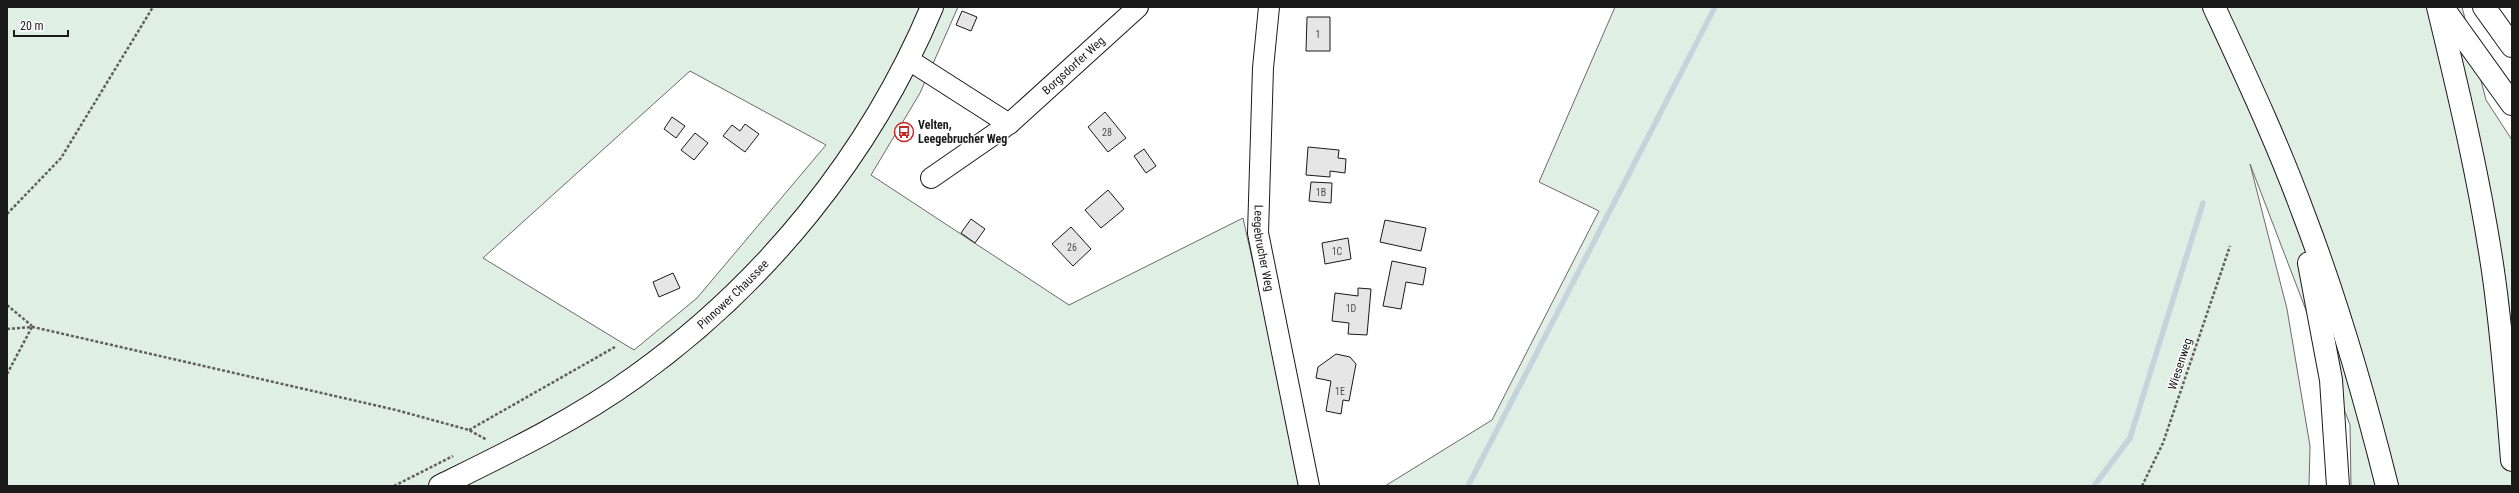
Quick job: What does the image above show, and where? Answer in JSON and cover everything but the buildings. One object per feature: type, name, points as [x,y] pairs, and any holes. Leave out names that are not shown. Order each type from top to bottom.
[{"type":"main road","name":"Pinnower Chaussee","points":[[440,486],[566,421],[634,378],[692,332],[738,291],[795,230],[836,177],[864,137],[909,60],[932,7]]},
{"type":"main road","points":[[2214,7],[2288,174],[2351,350],[2387,486]]},
{"type":"main road","points":[[2438,7],[2472,159],[2493,270],[2504,360],[2512,460]]},
{"type":"main road","points":[[2442,7],[2512,104]]},
{"type":"main road","points":[[2484,7],[2512,46]]},
{"type":"main road","points":[[2288,174],[2326,346],[2334,408],[2338,486]]},
{"type":"street","name":"Borgsdorfer Weg","points":[[931,178],[1009,124],[1138,7]]},
{"type":"street","name":"Leegebrucher Weg","points":[[1269,7],[1263,68],[1258,233],[1309,486]]},
{"type":"street","points":[[909,60],[1009,124]]},
{"type":"path","points":[[7,214],[60,158],[153,7]]},
{"type":"path","name":"Wiesenweg","points":[[2142,486],[2163,443],[2230,246]]},
{"type":"path","points":[[7,305],[33,327]]},
{"type":"path","points":[[7,329],[33,327],[396,410],[469,430],[507,452]]},
{"type":"path","points":[[7,374],[33,327]]},
{"type":"path","points":[[469,430],[615,347]]},
{"type":"path","points":[[394,486],[456,455]]},
{"type":"green space","points":[[7,7],[958,7],[920,93],[871,175],[1069,305],[1243,218],[1303,486],[7,486]],"holes":[[[690,71],[826,145],[697,298],[634,350],[483,258]]]},
{"type":"green space","points":[[1615,7],[2462,7],[2486,100],[2512,140],[2512,486],[2351,486],[2350,425],[2250,164],[2287,309],[2310,446],[2309,486],[1385,486],[1492,420],[1599,211],[1539,182]]},
{"type":"waterway","points":[[1468,486],[1715,7]]},
{"type":"waterway","points":[[2094,486],[2130,438],[2203,203]]},
{"type":"place","name":"Velten, Leegebrucher Weg","points":[[904,132]]}]
